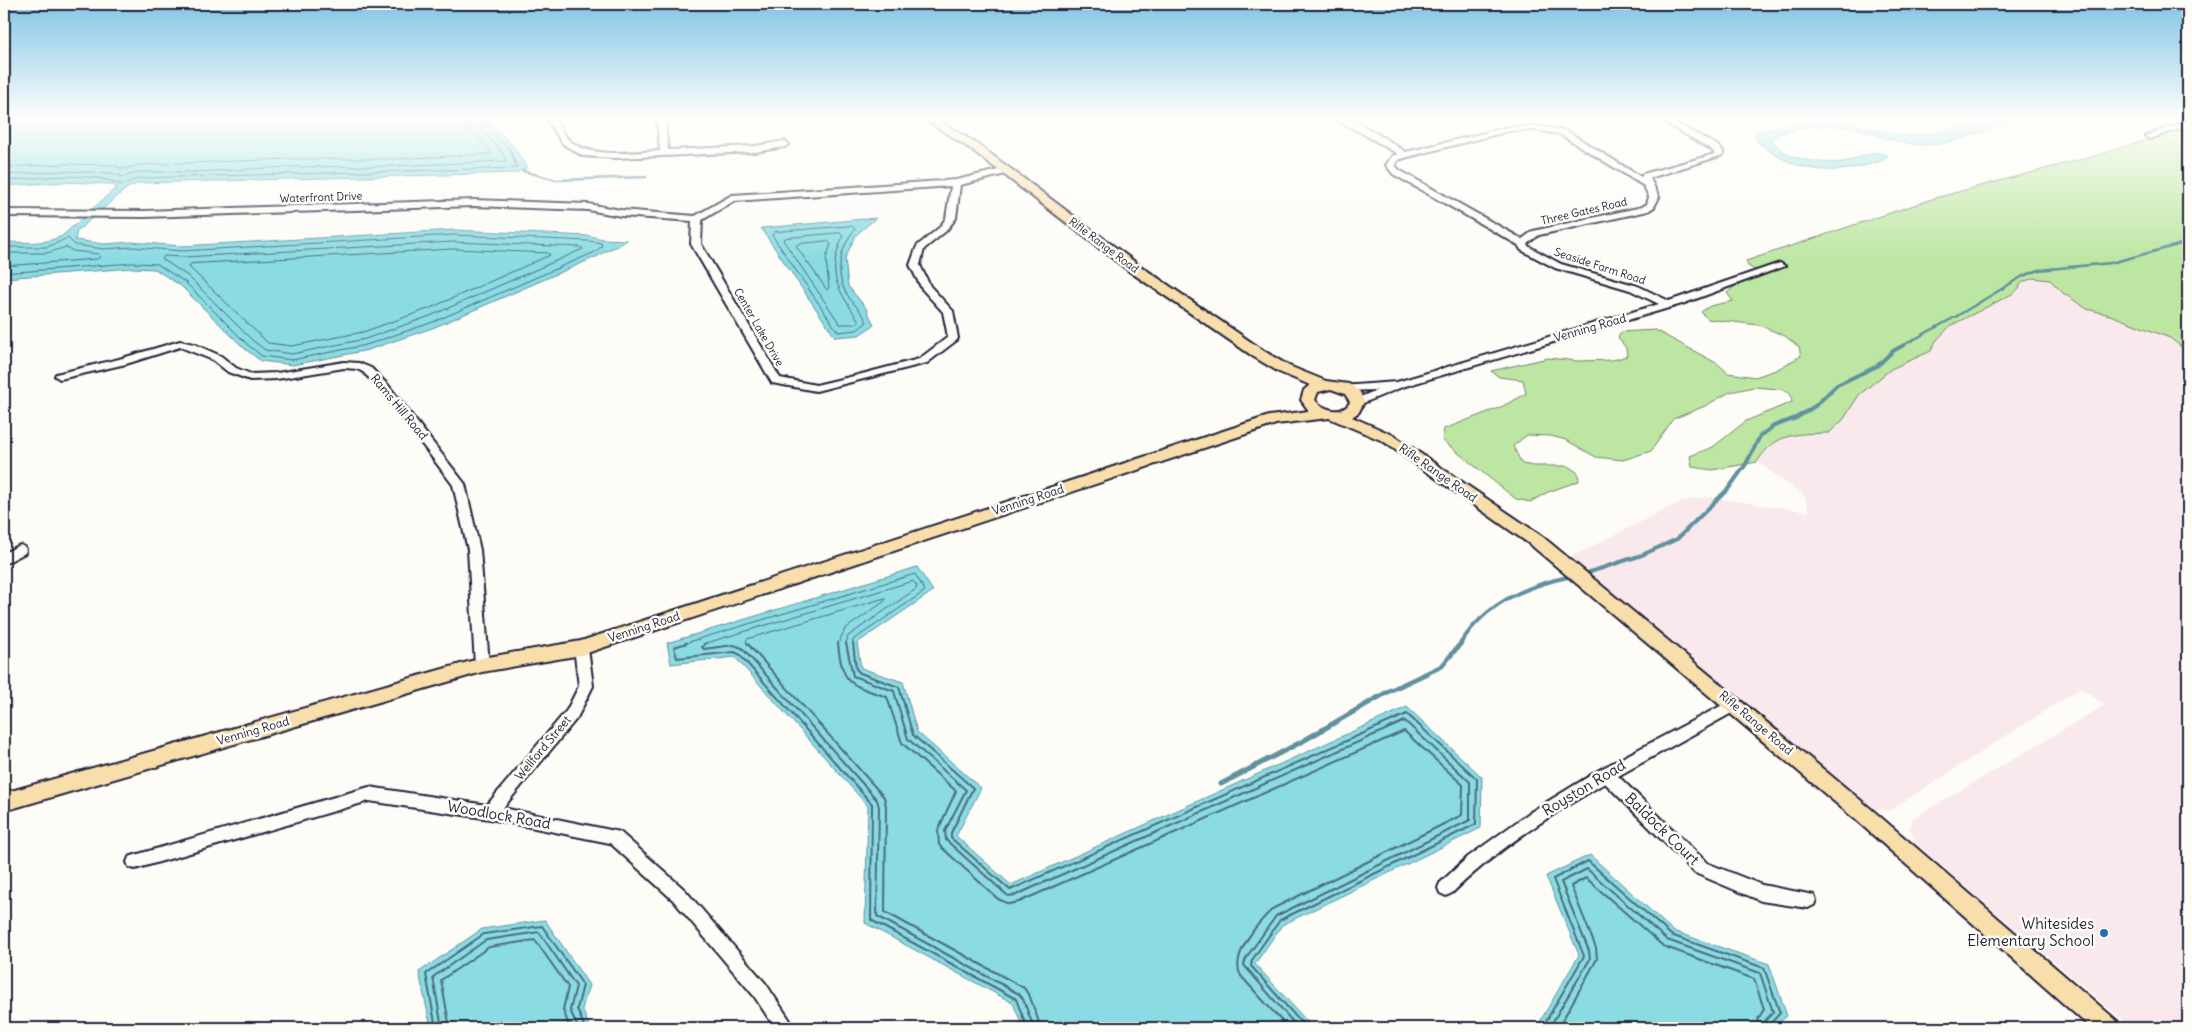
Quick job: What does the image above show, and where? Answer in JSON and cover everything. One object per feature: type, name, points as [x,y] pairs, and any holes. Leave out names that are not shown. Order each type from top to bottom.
[{"type":"main road","name":"Rifle Range Road","points":[[998,165],[1134,268],[1284,369],[1324,385]]},
{"type":"main road","name":"Rifle Range Road","points":[[1284,369],[1308,396]]},
{"type":"main road","points":[[1324,385],[1345,388],[1353,393],[1357,403],[1349,412],[1331,415],[1313,407],[1308,396],[1314,388],[1324,385]]},
{"type":"main road","name":"Venning Road","points":[[1274,419],[1308,396]]},
{"type":"main road","name":"Rifle Range Road","points":[[1357,403],[1388,438]]},
{"type":"main road","name":"Rifle Range Road","points":[[1331,415],[1388,438],[1536,541],[1863,814],[2108,1028]]},
{"type":"main road","name":"Venning Road","points":[[4,802],[482,665],[581,648],[1274,419],[1331,415]]},
{"type":"street","name":"Seaside Farm Road","points":[[1391,165],[1396,172],[1522,243],[1529,252],[1547,262],[1634,288],[1668,305]]},
{"type":"street","points":[[1616,165],[1649,185]]},
{"type":"street","points":[[1649,185],[1645,178],[1649,174],[1683,165]]},
{"type":"street","points":[[697,219],[732,198],[956,183],[1007,171]]},
{"type":"street","name":"Center Lake Drive","points":[[697,219],[696,244],[776,381],[816,388],[923,361],[953,338],[948,311],[926,286],[915,264],[920,248],[943,229],[951,218],[956,183]]},
{"type":"street","name":"Three Gates Road","points":[[1522,243],[1536,233],[1644,209],[1651,205],[1654,200],[1649,185]]},
{"type":"street","name":"Waterfront Drive","points":[[4,213],[144,214],[474,203],[588,207],[621,213],[697,219]]},
{"type":"street","name":"Venning Road","points":[[1357,403],[1398,385],[1668,305],[1780,266]]},
{"type":"street","name":"Rams Hill Road","points":[[60,376],[122,362],[180,344],[190,346],[217,358],[232,370],[250,377],[276,376],[344,365],[359,366],[366,370],[384,386],[459,484],[474,550],[482,665]]},
{"type":"street","name":"Venning Road","points":[[1345,388],[1398,385]]},
{"type":"street","points":[[4,559],[20,550]]},
{"type":"street","name":"Wellford Street","points":[[490,812],[572,714],[586,686],[581,648]]},
{"type":"street","name":"Royston Road","points":[[1446,888],[1465,869],[1512,831],[1606,774],[1734,705]]},
{"type":"street","name":"Baldock Court","points":[[1606,774],[1701,868],[1761,894],[1808,900]]},
{"type":"street","name":"Woodlock Road","points":[[135,862],[369,794],[490,812],[614,837],[679,895],[760,990],[786,1028]]},
{"type":"shaded area","points":[[2033,278],[2050,280],[2063,293],[2087,309],[2110,315],[2170,338],[2188,352],[2188,1028],[2132,1028],[1916,844],[1910,828],[1912,819],[2105,705],[2081,688],[1889,811],[1874,808],[1573,562],[1573,556],[1682,501],[1707,497],[1809,512],[1805,496],[1757,462],[1766,447],[1793,434],[1829,433],[1843,420],[1859,395],[1891,369],[1931,351],[1936,341],[1950,326],[2012,294],[2019,288],[2021,283]]},
{"type":"green space","points":[[2059,165],[2188,165],[2188,352],[2170,338],[2110,315],[2087,309],[2063,293],[2050,280],[2033,278],[2021,283],[2019,288],[2012,294],[1950,326],[1936,341],[1931,351],[1891,369],[1859,395],[1843,420],[1829,433],[1797,435],[1779,440],[1764,452],[1757,462],[1712,470],[1692,467],[1690,456],[1713,447],[1746,421],[1792,402],[1790,393],[1780,389],[1754,387],[1730,392],[1705,406],[1673,419],[1651,451],[1623,460],[1596,457],[1566,440],[1551,436],[1527,435],[1513,446],[1522,464],[1568,466],[1578,473],[1579,481],[1548,492],[1530,502],[1516,499],[1442,440],[1444,429],[1501,407],[1526,394],[1523,380],[1499,377],[1491,371],[1548,358],[1578,361],[1613,360],[1627,356],[1626,348],[1618,338],[1621,332],[1655,330],[1718,364],[1728,373],[1755,377],[1776,370],[1801,356],[1799,347],[1785,336],[1759,325],[1708,319],[1701,312],[1710,306],[1733,301],[1727,293],[1736,285],[1764,275],[1748,266],[1746,261],[1935,198]]},
{"type":"water","points":[[4,165],[525,165],[527,168],[516,173],[139,183],[127,188],[77,231],[75,240],[104,244],[132,242],[182,246],[454,230],[590,236],[603,239],[627,240],[598,256],[435,327],[368,350],[293,365],[261,361],[245,349],[181,286],[155,269],[132,268],[4,278],[4,242],[41,242],[62,236],[117,187],[110,184],[64,182],[4,186]]},
{"type":"water","points":[[1799,165],[1866,165],[1841,170],[1815,169]]},
{"type":"water","points":[[876,218],[856,235],[845,258],[848,286],[866,308],[874,325],[859,335],[835,337],[761,228]]},
{"type":"water","points":[[917,567],[933,591],[857,643],[861,668],[903,682],[917,732],[981,788],[956,836],[1011,885],[1407,707],[1482,777],[1481,828],[1282,925],[1255,964],[1313,1028],[1023,1028],[1013,1003],[865,923],[868,806],[735,657],[671,664],[667,643]]},
{"type":"water","points":[[1590,855],[1673,931],[1769,964],[1787,1016],[1772,1028],[1536,1028],[1579,955],[1546,876]]},
{"type":"water","points":[[545,920],[589,985],[582,1009],[590,1028],[431,1028],[419,972],[482,929]]},
{"type":"waterway","points":[[523,171],[556,180],[646,177]]},
{"type":"waterway","points":[[1902,346],[1957,316],[2023,276],[2039,270],[2111,263],[2178,245],[2188,240]]},
{"type":"waterway","points":[[1584,574],[1642,555],[1677,539],[1729,488],[1746,464],[1760,436],[1774,426],[1796,418],[1815,406],[1837,385],[1877,366],[1893,351],[1904,345]]},
{"type":"waterway","points":[[1460,644],[1482,617],[1508,598],[1538,585],[1572,576]]},
{"type":"waterway","points":[[1221,784],[1303,741],[1391,690],[1442,666],[1461,643]]},
{"type":"place","name":"Whitesides Elementary School","points":[[2104,933]]}]
